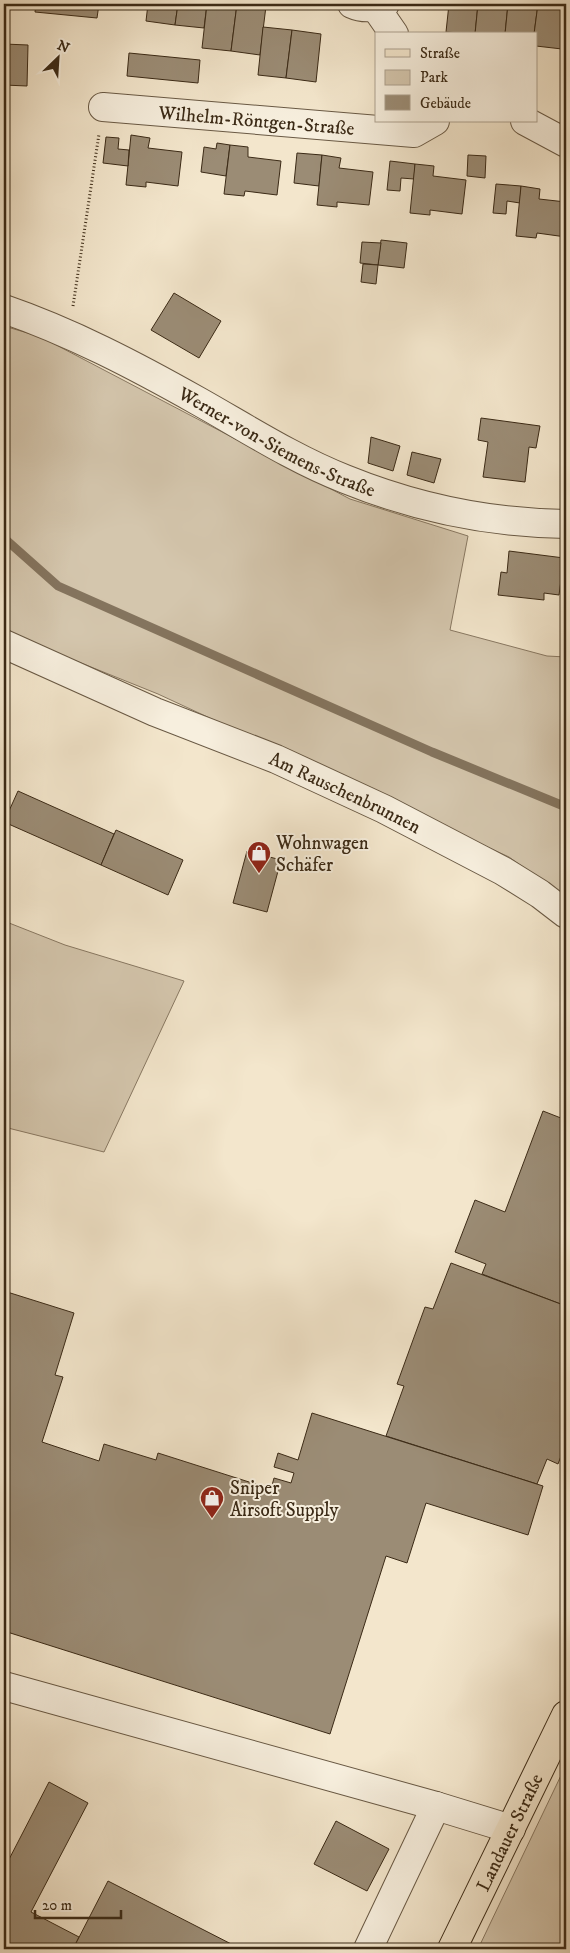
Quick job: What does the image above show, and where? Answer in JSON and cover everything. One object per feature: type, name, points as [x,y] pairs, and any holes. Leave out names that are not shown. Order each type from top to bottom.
[{"type":"main road","name":"Landauer Straße","points":[[452,1949],[566,1715]]},
{"type":"street","points":[[371,5],[392,32]]},
{"type":"street","name":"Wilhelm-Röntgen-Straße","points":[[103,106],[414,133],[433,122]]},
{"type":"street","points":[[527,122],[566,143]]},
{"type":"street","name":"Werner-von-Siemens-Straße","points":[[4,309],[68,335],[138,369],[284,449],[344,479],[388,495],[439,509],[493,518],[566,524]]},
{"type":"street","name":"Am Rauschenbrunnen","points":[[4,644],[155,712],[276,759],[384,809],[503,871],[540,894],[566,914]]},
{"type":"street","points":[[4,1686],[436,1806],[510,1829]]},
{"type":"street","points":[[368,1949],[436,1806]]},
{"type":"path","points":[[68,335],[103,106]]},
{"type":"green space","points":[[4,326],[41,337],[350,499],[468,536],[450,630],[547,656],[566,657],[566,898],[509,857],[158,694],[4,632]]},
{"type":"green space","points":[[4,921],[65,945],[184,981],[104,1152],[4,1127]]},
{"type":"green space","points":[[566,1765],[566,1949],[478,1949]]},
{"type":"building","points":[[36,4],[99,4],[97,18],[35,12]]},
{"type":"building","points":[[148,4],[178,4],[175,25],[146,21]]},
{"type":"building","points":[[178,4],[207,4],[204,28],[175,25]]},
{"type":"building","points":[[207,4],[237,4],[231,51],[202,48]]},
{"type":"building","points":[[237,4],[266,6],[260,55],[231,51]]},
{"type":"building","points":[[449,4],[478,4],[475,32],[446,32]]},
{"type":"building","points":[[478,4],[508,4],[505,32],[475,32]]},
{"type":"building","points":[[508,4],[538,4],[534,32],[505,32]]},
{"type":"building","points":[[538,4],[566,4],[562,49],[538,46],[538,32],[534,32]]},
{"type":"building","points":[[263,27],[292,30],[286,78],[258,75]]},
{"type":"building","points":[[292,30],[321,34],[316,82],[286,78]]},
{"type":"building","points":[[4,44],[28,45],[27,86],[4,85]]},
{"type":"building","points":[[129,53],[200,60],[198,83],[127,76]]},
{"type":"building","points":[[131,135],[150,138],[148,148],[182,152],[178,186],[146,182],[146,187],[126,185]]},
{"type":"building","points":[[106,137],[119,138],[118,149],[129,150],[128,166],[103,163]]},
{"type":"building","points":[[217,143],[230,145],[226,176],[201,172],[204,147],[216,149]]},
{"type":"building","points":[[230,145],[248,147],[248,157],[281,161],[277,195],[245,191],[244,196],[224,194]]},
{"type":"building","points":[[297,153],[322,155],[319,186],[294,183]]},
{"type":"building","points":[[322,155],[341,158],[339,168],[373,172],[369,205],[337,202],[337,207],[317,205]]},
{"type":"building","points":[[468,155],[486,156],[485,178],[467,176]]},
{"type":"building","points":[[390,161],[415,164],[414,179],[401,178],[400,191],[387,190]]},
{"type":"building","points":[[415,164],[434,166],[433,176],[466,180],[462,214],[430,210],[430,215],[410,213]]},
{"type":"building","points":[[496,184],[521,186],[520,203],[507,201],[506,214],[493,213]]},
{"type":"building","points":[[521,186],[540,189],[539,199],[566,202],[566,237],[537,233],[536,238],[516,236]]},
{"type":"building","points":[[381,240],[407,243],[404,268],[378,265]]},
{"type":"building","points":[[362,242],[381,243],[378,265],[360,263]]},
{"type":"building","points":[[363,264],[378,265],[376,284],[361,282]]},
{"type":"building","points":[[174,293],[221,321],[199,358],[151,330]]},
{"type":"building","points":[[481,418],[540,426],[536,448],[529,447],[525,482],[483,477],[488,442],[478,440]]},
{"type":"building","points":[[371,437],[400,446],[393,471],[368,463]]},
{"type":"building","points":[[412,452],[441,459],[434,483],[407,475]]},
{"type":"building","points":[[509,551],[564,558],[559,595],[544,593],[544,600],[498,595],[501,572],[507,573]]},
{"type":"building","points":[[18,791],[114,834],[101,865],[4,822]]},
{"type":"building","points":[[116,830],[183,860],[168,895],[101,865]]},
{"type":"building","points":[[247,851],[281,860],[267,912],[233,903]]},
{"type":"building","points":[[543,1111],[566,1120],[566,1306],[482,1274],[486,1264],[455,1252],[475,1200],[505,1212]]},
{"type":"building","points":[[451,1263],[566,1306],[566,1443],[558,1464],[547,1459],[537,1484],[386,1436],[404,1386],[397,1384],[425,1307],[433,1309]]},
{"type":"building","name":"Sniper Airsoft Supply","points":[[4,1291],[74,1313],[55,1375],[63,1377],[42,1442],[99,1461],[104,1444],[156,1460],[158,1453],[271,1489],[274,1478],[291,1483],[294,1473],[274,1467],[278,1453],[298,1460],[312,1413],[543,1486],[528,1535],[426,1503],[407,1563],[386,1556],[330,1734],[4,1631]]},
{"type":"building","points":[[49,1782],[88,1803],[31,1912],[79,1937],[73,1949],[4,1949],[4,1869]]},
{"type":"building","points":[[336,1821],[389,1849],[367,1891],[314,1864]]},
{"type":"building","points":[[108,1881],[241,1949],[73,1949]]},
{"type":"waterway","points":[[4,538],[58,586],[432,752],[566,807]]},
{"type":"place","name":"Wohnwagen Schäfer","points":[[259,874]]},
{"type":"place","name":"Sniper Airsoft Supply","points":[[212,1519]]}]
